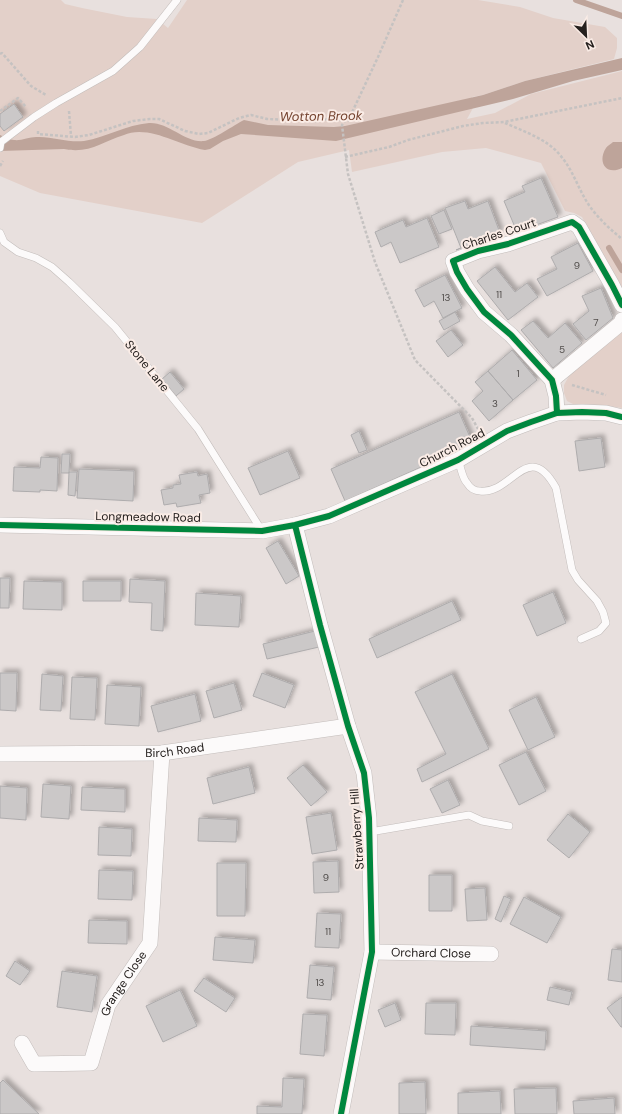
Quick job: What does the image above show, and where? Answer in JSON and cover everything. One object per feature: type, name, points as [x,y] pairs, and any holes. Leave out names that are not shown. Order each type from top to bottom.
[{"type":"street","name":"Charles Court","points":[[553,384],[511,335],[484,312],[467,289],[457,272],[453,261],[478,251],[508,244],[572,222],[579,227],[622,305]]},
{"type":"street","points":[[558,413],[553,384],[621,323],[622,320]]},
{"type":"street","name":"Church Road","points":[[295,525],[329,516],[458,460],[507,431],[558,413],[606,413],[622,417]]},
{"type":"street","name":"Longmeadow Road","points":[[0,525],[262,531],[295,525]]},
{"type":"street","name":"Strawberry Hill","points":[[295,525],[348,726],[364,773],[370,818],[372,952],[341,1114]]},
{"type":"street","name":"Birch Road","points":[[0,754],[162,753],[348,726]]},
{"type":"street","name":"Grange Close","points":[[22,1043],[34,1064],[91,1063],[108,1005],[150,943],[162,753]]},
{"type":"street","name":"Orchard Close","points":[[372,952],[491,954]]},
{"type":"lane","points":[[0,148],[1,142],[34,117],[113,71],[140,47],[177,0]]},
{"type":"lane","name":"Stone Lane","points":[[0,233],[4,242],[18,252],[36,258],[52,267],[115,327],[198,429],[262,531]]},
{"type":"lane","points":[[458,460],[466,483],[474,491],[493,491],[516,474],[529,467],[536,467],[544,471],[550,478],[556,488],[572,570],[578,580],[597,601],[603,612],[606,624],[599,631],[581,639]]},
{"type":"lane","points":[[370,832],[469,815],[482,821],[509,826]]},
{"type":"path","points":[[403,0],[348,120],[344,121],[342,125],[348,174],[375,262],[415,360],[472,418],[485,444]]},
{"type":"path","points":[[0,54],[2,53],[31,86],[43,92],[56,103],[68,105],[71,136]]},
{"type":"path","points":[[0,111],[18,98],[34,117],[37,123],[38,134],[71,136],[89,135],[133,121],[150,119],[159,119],[185,131],[199,134],[208,133],[239,118],[251,115],[267,119],[317,121],[333,118],[344,121]]},
{"type":"path","points":[[345,157],[389,147],[408,140],[463,126],[504,122],[622,98]]},
{"type":"path","points":[[504,122],[547,144],[560,154],[591,208],[612,230],[622,238]]},
{"type":"path","points":[[553,384],[566,383],[606,395]]},
{"type":"shaded area","points":[[0,0],[61,0],[65,4],[127,17],[157,19],[168,28],[187,0],[478,0],[520,7],[553,18],[605,27],[617,38],[617,48],[614,59],[525,81],[483,95],[472,97],[473,108],[467,119],[495,113],[531,94],[622,71],[622,297],[582,217],[565,211],[541,163],[486,148],[442,152],[352,172],[349,150],[298,162],[202,223],[40,193],[0,176]]},
{"type":"shaded area","points":[[622,58],[622,70],[573,81],[513,99],[336,141],[241,134],[205,150],[188,146],[155,134],[137,132],[81,150],[64,149],[0,151],[0,135],[14,140],[33,137],[48,137],[72,141],[84,141],[101,137],[132,126],[149,123],[163,126],[197,141],[208,140],[244,120],[268,125],[345,126],[483,95],[525,81]]},
{"type":"shaded area","points":[[613,142],[622,142],[622,168],[616,170],[608,169],[603,163],[602,158],[607,146]]},
{"type":"shaded area","points":[[622,331],[622,408],[601,405],[573,404],[567,401],[564,393],[564,385],[570,374]]},
{"type":"building","points":[[14,104],[23,117],[4,131],[0,126],[0,114]]},
{"type":"building","points":[[541,178],[558,217],[517,232],[504,201],[525,192],[522,186]]},
{"type":"building","points":[[465,201],[468,209],[488,201],[500,233],[456,250],[461,248],[445,208]]},
{"type":"building","points":[[444,210],[452,229],[439,234],[431,216]]},
{"type":"building","points":[[427,218],[439,247],[400,263],[391,242],[381,247],[375,232],[403,220],[406,227]]},
{"type":"building","points":[[578,243],[593,271],[547,296],[537,279],[557,269],[551,257]]},
{"type":"building","points":[[495,267],[515,292],[527,283],[538,297],[508,320],[477,281]]},
{"type":"building","points":[[445,275],[462,308],[443,318],[434,301],[424,307],[415,290]]},
{"type":"building","points":[[601,288],[613,318],[586,340],[573,324],[589,311],[582,296]]},
{"type":"building","points":[[455,312],[460,321],[444,330],[439,321]]},
{"type":"building","points":[[533,321],[548,338],[565,323],[582,343],[553,368],[521,330]]},
{"type":"building","points":[[451,330],[463,345],[448,357],[436,341]]},
{"type":"building","points":[[512,350],[537,380],[513,400],[488,371]]},
{"type":"building","points":[[488,371],[513,400],[489,421],[472,401],[483,391],[475,382]]},
{"type":"building","points":[[170,372],[184,389],[176,396],[162,379]]},
{"type":"building","points":[[459,412],[473,444],[345,501],[331,469]]},
{"type":"building","points":[[359,431],[367,450],[359,453],[351,435]]},
{"type":"building","points":[[601,438],[605,467],[579,471],[575,441]]},
{"type":"building","points":[[288,451],[300,478],[260,495],[248,468]]},
{"type":"building","points":[[62,454],[70,454],[69,473],[61,473]]},
{"type":"building","points":[[41,457],[58,458],[57,491],[13,491],[14,467],[40,468]]},
{"type":"building","points":[[79,469],[134,471],[133,501],[77,498]]},
{"type":"building","points":[[69,472],[77,472],[75,496],[68,495]]},
{"type":"building","points":[[197,472],[198,476],[207,474],[210,493],[199,495],[201,503],[177,507],[176,503],[164,505],[161,490],[173,488],[173,485],[181,484],[179,475]]},
{"type":"building","points":[[278,541],[299,576],[286,584],[266,548]]},
{"type":"building","points":[[0,578],[10,578],[9,608],[0,608]]},
{"type":"building","points":[[130,579],[165,581],[163,631],[151,630],[152,603],[129,602]]},
{"type":"building","points":[[24,581],[62,582],[62,610],[23,609]]},
{"type":"building","points":[[83,581],[121,581],[121,601],[83,601]]},
{"type":"building","points":[[553,592],[566,623],[537,636],[523,605]]},
{"type":"building","points":[[196,593],[241,596],[239,627],[195,625]]},
{"type":"building","points":[[452,601],[461,620],[377,658],[369,639]]},
{"type":"building","points":[[315,631],[319,647],[267,659],[263,644]]},
{"type":"building","points":[[0,673],[17,673],[16,711],[0,710]]},
{"type":"building","points":[[262,673],[294,685],[285,708],[253,696]]},
{"type":"building","points":[[42,674],[63,676],[61,711],[40,710]]},
{"type":"building","points":[[452,674],[489,749],[422,782],[417,769],[446,754],[415,692]]},
{"type":"building","points":[[72,677],[97,678],[95,720],[70,719]]},
{"type":"building","points":[[234,683],[242,710],[214,718],[206,691]]},
{"type":"building","points":[[107,685],[141,687],[139,726],[105,724]]},
{"type":"building","points":[[195,694],[201,721],[158,732],[151,706]]},
{"type":"building","points":[[536,697],[555,737],[528,750],[509,710]]},
{"type":"building","points":[[526,752],[546,791],[519,805],[499,765]]},
{"type":"building","points":[[303,765],[327,792],[311,806],[287,778]]},
{"type":"building","points":[[249,767],[255,793],[213,804],[207,778]]},
{"type":"building","points":[[448,780],[460,805],[442,813],[430,789]]},
{"type":"building","points":[[43,784],[71,786],[69,819],[41,817]]},
{"type":"building","points":[[0,786],[27,788],[26,820],[0,818]]},
{"type":"building","points":[[82,787],[125,789],[125,812],[81,810]]},
{"type":"building","points":[[331,813],[337,850],[312,854],[306,817]]},
{"type":"building","points":[[568,814],[590,832],[569,858],[547,840]]},
{"type":"building","points":[[199,818],[237,820],[236,842],[198,841]]},
{"type":"building","points":[[99,827],[132,829],[131,856],[98,855]]},
{"type":"building","points":[[338,861],[339,892],[314,893],[313,862]]},
{"type":"building","points":[[217,863],[246,863],[245,916],[217,916]]},
{"type":"building","points":[[99,870],[133,871],[132,900],[98,899]]},
{"type":"building","points":[[429,875],[452,875],[452,911],[429,911]]},
{"type":"building","points":[[485,888],[487,920],[467,921],[465,889]]},
{"type":"building","points":[[504,896],[511,899],[501,922],[495,919]]},
{"type":"building","points":[[524,897],[561,917],[547,943],[510,924]]},
{"type":"building","points":[[317,913],[341,914],[339,948],[315,947]]},
{"type":"building","points":[[89,920],[127,921],[127,944],[88,943]]},
{"type":"building","points":[[215,937],[255,940],[253,963],[213,960]]},
{"type":"building","points":[[612,949],[622,950],[622,982],[608,980]]},
{"type":"building","points":[[15,961],[30,971],[20,985],[6,976]]},
{"type":"building","points":[[310,965],[334,967],[331,1000],[307,998]]},
{"type":"building","points":[[62,971],[97,976],[92,1012],[57,1007]]},
{"type":"building","points":[[204,978],[235,998],[226,1012],[194,991]]},
{"type":"building","points":[[550,987],[572,992],[569,1005],[547,1000]]},
{"type":"building","points":[[180,990],[197,1026],[163,1042],[146,1006]]},
{"type":"building","points":[[622,997],[622,1027],[621,1027],[607,1008]]},
{"type":"building","points":[[395,1003],[401,1020],[385,1027],[378,1010]]},
{"type":"building","points":[[426,1003],[456,1003],[455,1035],[425,1034]]},
{"type":"building","points":[[303,1014],[327,1015],[324,1056],[300,1054]]},
{"type":"building","points":[[471,1026],[546,1031],[545,1050],[470,1045]]},
{"type":"building","points":[[283,1078],[304,1079],[302,1114],[257,1114],[257,1106],[282,1107]]},
{"type":"building","points":[[3,1080],[39,1114],[0,1114],[0,1083]]},
{"type":"building","points":[[425,1082],[426,1114],[399,1114],[399,1083]]},
{"type":"building","points":[[556,1088],[557,1114],[515,1114],[514,1089]]},
{"type":"building","points":[[500,1091],[501,1114],[458,1114],[458,1093]]},
{"type":"building","points":[[614,1098],[615,1114],[574,1114],[573,1101]]},
{"type":"waterway","points":[[576,0],[622,16]]},
{"type":"waterway","points":[[609,248],[622,270]]},
{"type":"cycle path","points":[[557,413],[556,396],[552,380],[511,335],[484,312],[467,289],[457,272],[453,261],[478,251],[508,244],[572,222],[579,227],[622,305]]},
{"type":"cycle path","points":[[0,525],[262,531],[295,525],[329,516],[458,460],[507,431],[557,413],[606,413],[622,417]]},
{"type":"cycle path","points":[[295,525],[320,625],[348,726],[364,773],[369,818],[372,952],[341,1114]]},
{"type":"water label","name":"Wotton Brook","points":[[321,116]]}]
